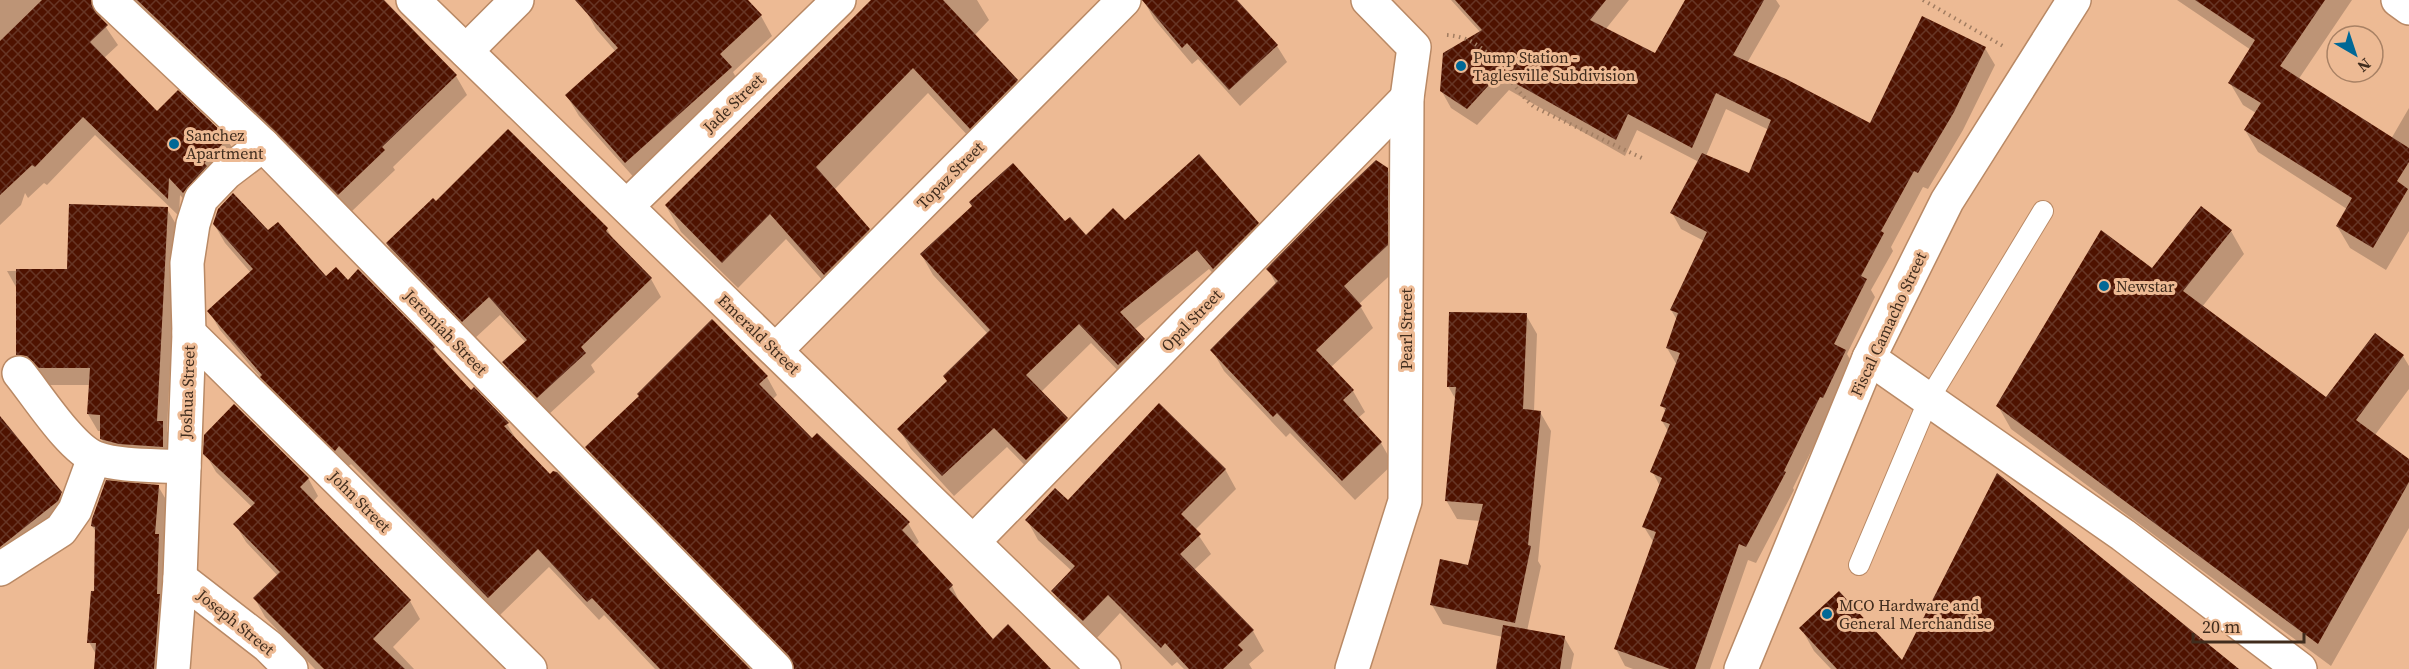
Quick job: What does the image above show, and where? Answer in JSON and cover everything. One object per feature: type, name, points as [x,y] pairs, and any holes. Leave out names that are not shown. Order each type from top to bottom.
[{"type":"street","name":"Jeremiah Street","points":[[110,0],[263,145],[776,669]]},
{"type":"street","name":"Emerald Street","points":[[413,0],[1104,669]]},
{"type":"street","points":[[466,51],[517,0]]},
{"type":"street","name":"Jade Street","points":[[627,206],[839,0]]},
{"type":"street","name":"Topaz Street","points":[[776,350],[1124,0]]},
{"type":"street","points":[[1368,0],[1414,47]]},
{"type":"street","name":"Fiscal Camacho Street","points":[[1741,669],[1869,358],[1947,201],[2074,0]]},
{"type":"street","points":[[2398,0],[2409,8]]},
{"type":"street","name":"Pearl Street","points":[[1352,669],[1405,501],[1407,98],[1414,47]]},
{"type":"street","name":"Opal Street","points":[[974,541],[1407,98]]},
{"type":"street","name":"Joshua Street","points":[[173,669],[180,578],[189,333],[187,263],[193,224],[201,200],[226,173],[263,145]]},
{"type":"street","name":"John Street","points":[[189,333],[530,669]]},
{"type":"street","points":[[1869,358],[2123,535],[2300,669]]},
{"type":"street","points":[[19,373],[74,443],[94,458],[184,467]]},
{"type":"street","points":[[0,568],[61,530],[75,510],[94,458]]},
{"type":"street","name":"Joseph Street","points":[[180,578],[268,646],[291,669]]},
{"type":"lane","points":[[1858,565],[1929,399],[2043,211]]},
{"type":"path","points":[[1923,0],[2034,64]]},
{"type":"path","points":[[1414,47],[1450,34],[1475,43],[1498,62],[1524,99],[1534,107],[1642,158]]},
{"type":"building","points":[[42,0],[91,0],[96,13],[108,25],[90,42],[157,111],[178,90],[228,138],[204,163],[207,166],[183,193],[169,178],[168,199],[83,117],[35,167],[32,165],[0,195],[0,41]]},
{"type":"building","points":[[137,0],[384,0],[457,75],[382,147],[385,150],[338,195],[276,132]]},
{"type":"building","points":[[575,0],[748,0],[762,15],[720,54],[732,67],[625,163],[565,95],[618,48]]},
{"type":"building","points":[[871,0],[943,0],[1018,80],[970,129],[913,68],[816,167],[870,229],[824,275],[770,214],[722,263],[665,205]]},
{"type":"building","points":[[1142,0],[1237,0],[1278,45],[1229,90],[1187,43],[1182,48]]},
{"type":"building","points":[[1455,0],[1606,0],[1590,20],[1655,53],[1685,0],[1764,0],[1733,55],[1786,79],[1870,123],[1922,16],[1986,47],[1954,112],[1918,173],[1914,171],[1881,231],[1884,233],[1861,276],[1867,279],[1834,344],[1846,350],[1823,398],[1820,397],[1784,471],[1786,472],[1746,547],[1739,544],[1695,669],[1670,669],[1614,649],[1656,532],[1642,527],[1662,478],[1650,472],[1670,424],[1661,421],[1666,408],[1660,406],[1680,353],[1666,348],[1678,313],[1670,310],[1707,232],[1670,213],[1702,153],[1749,173],[1771,120],[1716,93],[1692,148],[1628,114],[1616,140],[1499,74],[1467,109],[1440,91],[1443,53],[1482,30]]},
{"type":"building","points":[[2195,0],[2325,0],[2280,66],[2409,148],[2409,162],[2397,181],[2408,189],[2373,248],[2336,226],[2352,198],[2244,130],[2261,103],[2228,83],[2255,40]]},
{"type":"building","points":[[508,129],[608,228],[606,231],[652,278],[581,347],[586,353],[537,398],[502,362],[527,340],[489,297],[462,322],[386,243],[433,198],[436,201]]},
{"type":"building","points":[[1199,154],[1259,223],[1213,269],[1197,250],[1120,312],[1145,339],[1118,365],[1079,324],[1026,375],[1068,418],[1026,460],[994,428],[942,476],[897,429],[947,381],[943,376],[990,330],[920,254],[972,206],[969,202],[1013,163],[1065,221],[1070,217],[1086,235],[1113,208],[1125,220]]},
{"type":"building","points":[[1376,160],[1388,168],[1388,245],[1344,286],[1362,306],[1316,350],[1354,390],[1343,400],[1382,442],[1342,481],[1277,413],[1273,417],[1210,350],[1278,281],[1266,269]]},
{"type":"building","points":[[233,193],[268,230],[278,222],[326,276],[336,267],[348,280],[358,269],[435,347],[433,349],[471,390],[474,387],[509,423],[504,426],[550,474],[553,471],[557,472],[750,669],[660,669],[592,598],[587,602],[538,549],[488,598],[339,446],[335,451],[260,377],[262,375],[207,311],[253,269],[213,224],[218,209]]},
{"type":"building","points":[[69,204],[168,207],[157,421],[163,421],[163,447],[119,444],[100,439],[100,415],[87,414],[90,368],[39,368],[27,356],[16,355],[16,269],[67,269]]},
{"type":"building","points":[[2201,206],[2232,230],[2183,291],[2326,397],[2375,333],[2404,355],[2356,420],[2409,459],[2409,482],[2318,644],[1996,406],[2101,230],[2152,268]]},
{"type":"building","points":[[1449,312],[1527,313],[1523,409],[1541,411],[1528,545],[1531,546],[1515,623],[1430,605],[1440,559],[1468,565],[1483,504],[1445,501],[1456,387],[1447,387]]},
{"type":"building","points":[[712,319],[768,376],[759,384],[812,438],[817,433],[910,522],[902,530],[953,585],[949,589],[993,639],[1008,624],[1051,669],[794,669],[789,656],[585,447],[639,396],[637,394]]},
{"type":"building","points":[[1159,403],[1226,469],[1181,514],[1201,534],[1180,554],[1254,630],[1238,645],[1243,650],[1223,669],[1189,669],[1165,643],[1161,648],[1108,595],[1083,621],[1051,591],[1075,566],[1025,520],[1055,488],[1068,500]]},
{"type":"building","points":[[234,404],[309,478],[300,487],[411,600],[373,639],[405,669],[324,669],[253,598],[280,572],[233,524],[255,503],[203,454],[204,435]]},
{"type":"building","points":[[0,416],[62,492],[58,501],[0,547]]},
{"type":"building","points":[[1997,473],[2239,669],[1837,669],[1799,628],[1839,591],[1902,660]]},
{"type":"building","points":[[106,480],[159,485],[155,534],[159,534],[157,594],[160,594],[154,669],[94,669],[96,643],[87,643],[91,591],[94,591],[95,527],[91,526]]},
{"type":"building","points":[[1503,625],[1565,636],[1560,669],[1496,669]]},
{"type":"place","name":"Pump Station - Taglesville Subdivision","points":[[1461,66]]},
{"type":"place","name":"Sanchez Apartment","points":[[174,144]]},
{"type":"place","name":"Newstar","points":[[2104,286]]},
{"type":"place","name":"MCO Hardware and General Merchandise","points":[[1827,614]]}]
